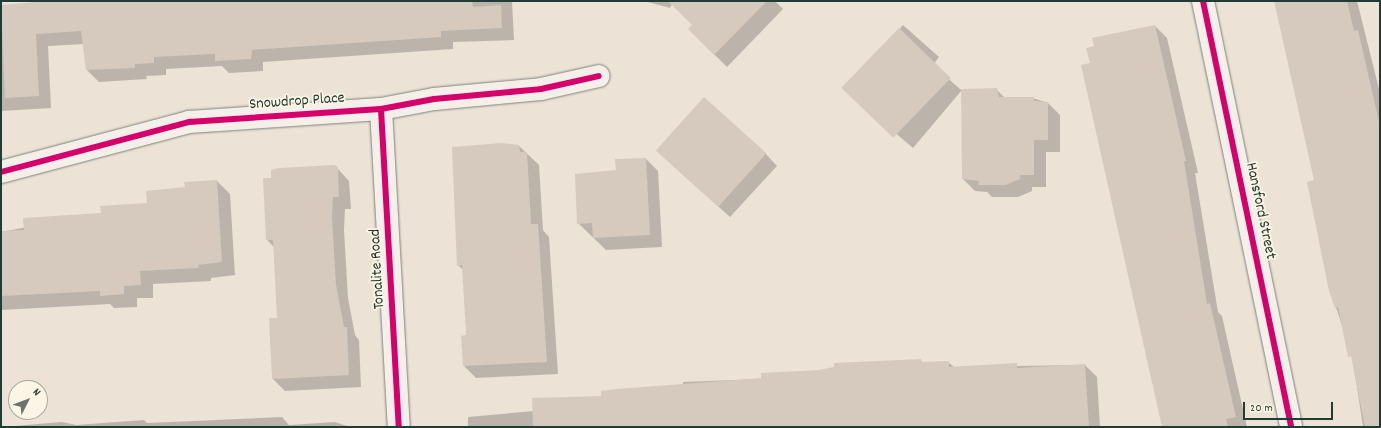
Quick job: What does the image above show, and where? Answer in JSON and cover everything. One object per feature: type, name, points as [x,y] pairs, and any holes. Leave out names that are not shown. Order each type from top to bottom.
[{"type":"street","name":"Hansford Street","points":[[1203,1],[1291,427]]},
{"type":"street","name":"Snowdrop Place","points":[[1,172],[189,122],[381,109],[434,99],[542,89],[599,76]]},
{"type":"street","name":"Tonalite Road","points":[[381,109],[399,427]]},
{"type":"building","points":[[49,1],[472,1],[473,7],[501,5],[502,28],[441,31],[441,37],[252,50],[251,59],[215,61],[215,54],[154,57],[154,63],[135,64],[135,68],[86,70],[81,31],[36,34],[39,96],[5,98],[1,5]]},
{"type":"building","points":[[668,1],[767,1],[714,55],[688,29],[692,25]]},
{"type":"building","points":[[1274,1],[1347,1],[1354,31],[1358,30],[1380,126],[1380,427],[1365,427],[1351,356],[1348,357],[1338,307],[1335,308],[1329,291],[1307,182],[1314,180]]},
{"type":"building","points":[[1155,25],[1186,161],[1184,161],[1207,304],[1210,303],[1236,417],[1226,419],[1228,427],[1162,427],[1081,65],[1090,63],[1086,48],[1094,46],[1092,38]]},
{"type":"building","points":[[899,28],[951,78],[893,138],[841,88]]},
{"type":"building","points":[[997,88],[999,97],[1034,97],[1034,101],[1048,102],[1048,140],[1034,140],[1034,175],[1020,175],[1020,179],[1006,185],[978,185],[979,181],[962,179],[961,89]]},
{"type":"building","points":[[704,97],[766,153],[718,207],[656,151]]},
{"type":"building","points":[[501,143],[519,145],[520,152],[527,152],[531,224],[538,224],[547,362],[463,366],[461,336],[466,335],[462,265],[457,266],[452,147]]},
{"type":"building","points":[[646,158],[650,235],[593,238],[592,223],[577,224],[575,174],[616,170],[615,159]]},
{"type":"building","points":[[334,165],[338,167],[339,197],[333,197],[332,217],[336,285],[344,327],[347,327],[349,375],[272,379],[269,318],[277,318],[273,240],[266,240],[263,178],[271,178],[271,170],[279,168]]},
{"type":"building","points":[[217,180],[222,262],[198,265],[199,268],[140,271],[141,285],[124,286],[124,294],[100,296],[100,291],[1,296],[1,231],[24,230],[23,218],[101,213],[100,206],[147,203],[146,191],[185,187],[184,182]]},
{"type":"building","points":[[921,359],[921,362],[949,361],[949,367],[1017,363],[1017,368],[1085,364],[1089,427],[533,427],[532,398],[601,396],[601,391],[761,378],[761,373],[819,370],[834,367],[834,363]]},
{"type":"cycle path","points":[[1203,1],[1291,427]]},
{"type":"cycle path","points":[[1,172],[189,122],[381,109],[434,99],[541,89],[599,76]]},
{"type":"cycle path","points":[[381,109],[399,427]]}]
